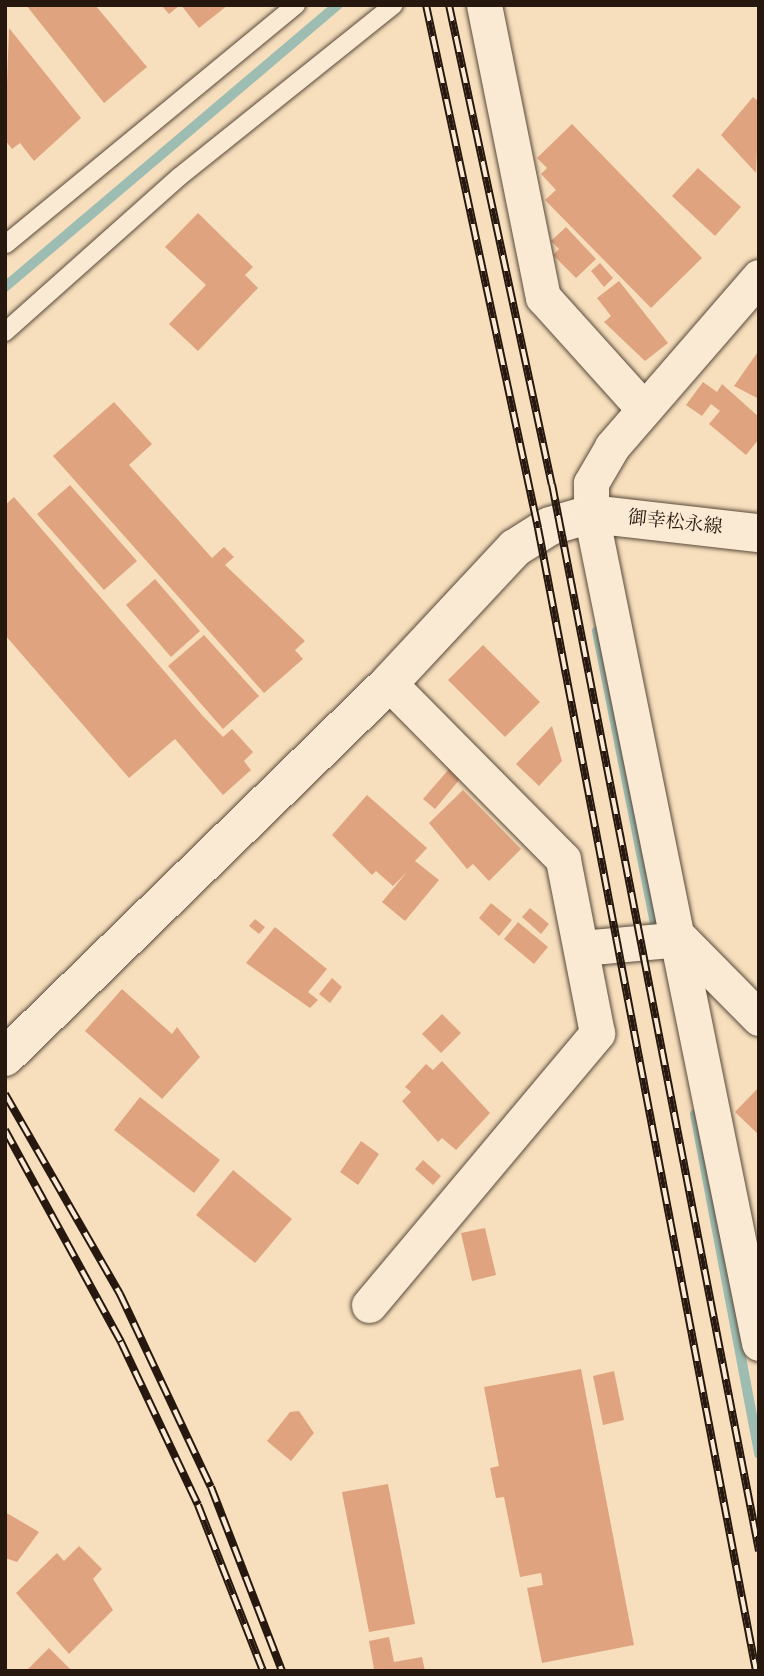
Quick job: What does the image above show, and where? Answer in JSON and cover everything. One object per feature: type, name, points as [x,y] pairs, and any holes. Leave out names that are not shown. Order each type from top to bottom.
[{"type":"street","points":[[484,5],[543,297],[644,410]]},
{"type":"street","points":[[759,277],[644,410],[591,483],[591,514],[665,938],[759,1343]]},
{"type":"street","points":[[5,1057],[389,683],[515,548],[550,526],[591,514]]},
{"type":"street","name":"御幸松永線","points":[[591,514],[759,533]]},
{"type":"street","points":[[369,1305],[597,1033],[563,859],[389,683]]},
{"type":"street","points":[[581,948],[665,938],[758,1017]]},
{"type":"lane","points":[[6,244],[296,5]]},
{"type":"lane","points":[[5,332],[179,177],[394,5]]},
{"type":"building","points":[[26,5],[95,5],[147,67],[104,103]]},
{"type":"building","points":[[161,5],[180,5],[169,14]]},
{"type":"building","points":[[181,5],[228,5],[199,28]]},
{"type":"building","points":[[9,28],[81,118],[34,161],[20,143],[12,149],[5,140]]},
{"type":"building","points":[[753,97],[759,102],[756,173],[721,135]]},
{"type":"building","points":[[572,124],[702,258],[651,308],[545,200],[556,190],[541,174],[547,168],[537,158]]},
{"type":"building","points":[[698,168],[741,207],[715,236],[672,196]]},
{"type":"building","points":[[198,213],[253,267],[245,275],[258,288],[198,351],[169,324],[206,285],[165,247]]},
{"type":"building","points":[[566,227],[596,259],[576,278],[553,255],[559,249],[551,241]]},
{"type":"building","points":[[600,263],[613,278],[604,287],[591,271]]},
{"type":"building","points":[[619,281],[668,343],[645,361],[604,322],[611,316],[597,298]]},
{"type":"building","points":[[757,353],[759,354],[759,399],[734,386]]},
{"type":"building","points":[[703,382],[717,392],[722,384],[759,417],[759,439],[746,455],[709,424],[720,411],[711,404],[702,416],[686,405]]},
{"type":"building","points":[[114,402],[152,444],[129,465],[212,558],[224,547],[234,557],[225,565],[305,641],[295,650],[303,659],[264,693],[53,456]]},
{"type":"building","points":[[70,485],[137,561],[104,590],[37,514]]},
{"type":"building","points":[[14,497],[202,715],[223,737],[232,729],[253,752],[244,761],[251,770],[223,795],[175,739],[129,778],[5,635],[5,505]]},
{"type":"building","points":[[155,579],[200,631],[171,657],[126,605]]},
{"type":"building","points":[[204,635],[259,696],[223,729],[168,666]]},
{"type":"building","points":[[483,645],[540,702],[505,737],[448,680]]},
{"type":"building","points":[[552,726],[562,761],[539,786],[516,764]]},
{"type":"building","points":[[449,769],[460,779],[435,809],[423,799]]},
{"type":"building","points":[[463,790],[521,849],[489,881],[473,864],[467,869],[429,823]]},
{"type":"building","points":[[367,795],[427,848],[415,861],[439,880],[405,921],[382,902],[407,872],[393,886],[376,871],[372,875],[332,835]]},
{"type":"building","points":[[491,903],[512,920],[499,936],[479,918]]},
{"type":"building","points":[[530,908],[549,924],[541,934],[522,917]]},
{"type":"building","points":[[255,919],[265,927],[259,934],[249,926]]},
{"type":"building","points":[[518,922],[548,947],[534,964],[504,939]]},
{"type":"building","points":[[275,927],[327,969],[308,992],[318,1000],[310,1008],[246,963]]},
{"type":"building","points":[[332,978],[342,987],[330,1003],[319,994]]},
{"type":"building","points":[[122,989],[172,1034],[177,1027],[200,1057],[162,1099],[85,1031]]},
{"type":"building","points":[[442,1014],[461,1033],[441,1053],[422,1034]]},
{"type":"building","points":[[442,1061],[490,1113],[456,1150],[442,1138],[438,1142],[402,1101],[411,1092],[405,1087],[426,1064],[433,1070]]},
{"type":"building","points":[[759,1087],[759,1135],[735,1112]]},
{"type":"building","points":[[140,1097],[220,1160],[194,1193],[114,1130]]},
{"type":"building","points":[[361,1141],[379,1154],[358,1185],[340,1172]]},
{"type":"building","points":[[423,1160],[441,1176],[433,1185],[415,1169]]},
{"type":"building","points":[[233,1170],[292,1219],[255,1263],[196,1215]]},
{"type":"building","points":[[485,1228],[496,1275],[472,1281],[461,1233]]},
{"type":"building","points":[[581,1369],[634,1645],[542,1663],[527,1588],[543,1585],[541,1573],[520,1577],[504,1497],[496,1498],[490,1468],[499,1466],[484,1387]]},
{"type":"building","points":[[614,1371],[624,1420],[603,1425],[593,1376]]},
{"type":"building","points":[[299,1411],[314,1433],[291,1461],[267,1441],[290,1412]]},
{"type":"building","points":[[388,1484],[415,1624],[369,1632],[342,1492]]},
{"type":"building","points":[[5,1512],[39,1532],[17,1562],[5,1558]]},
{"type":"building","points":[[79,1546],[102,1569],[93,1579],[113,1610],[69,1654],[16,1593],[57,1553],[64,1561]]},
{"type":"building","points":[[389,1637],[394,1662],[422,1657],[425,1671],[374,1669],[369,1641]]},
{"type":"building","points":[[49,1648],[72,1671],[26,1671]]},
{"type":"waterway","points":[[5,287],[338,5]]},
{"type":"waterway","points":[[597,631],[657,935]]},
{"type":"waterway","points":[[695,1114],[759,1454]]},
{"type":"railway","points":[[426,5],[538,528],[756,1671]]},
{"type":"railway","points":[[449,5],[552,484],[759,1551]]},
{"type":"railway","points":[[5,1094],[120,1294],[211,1487],[282,1671]]},
{"type":"railway","points":[[5,1130],[121,1342],[198,1505],[263,1671]]}]
